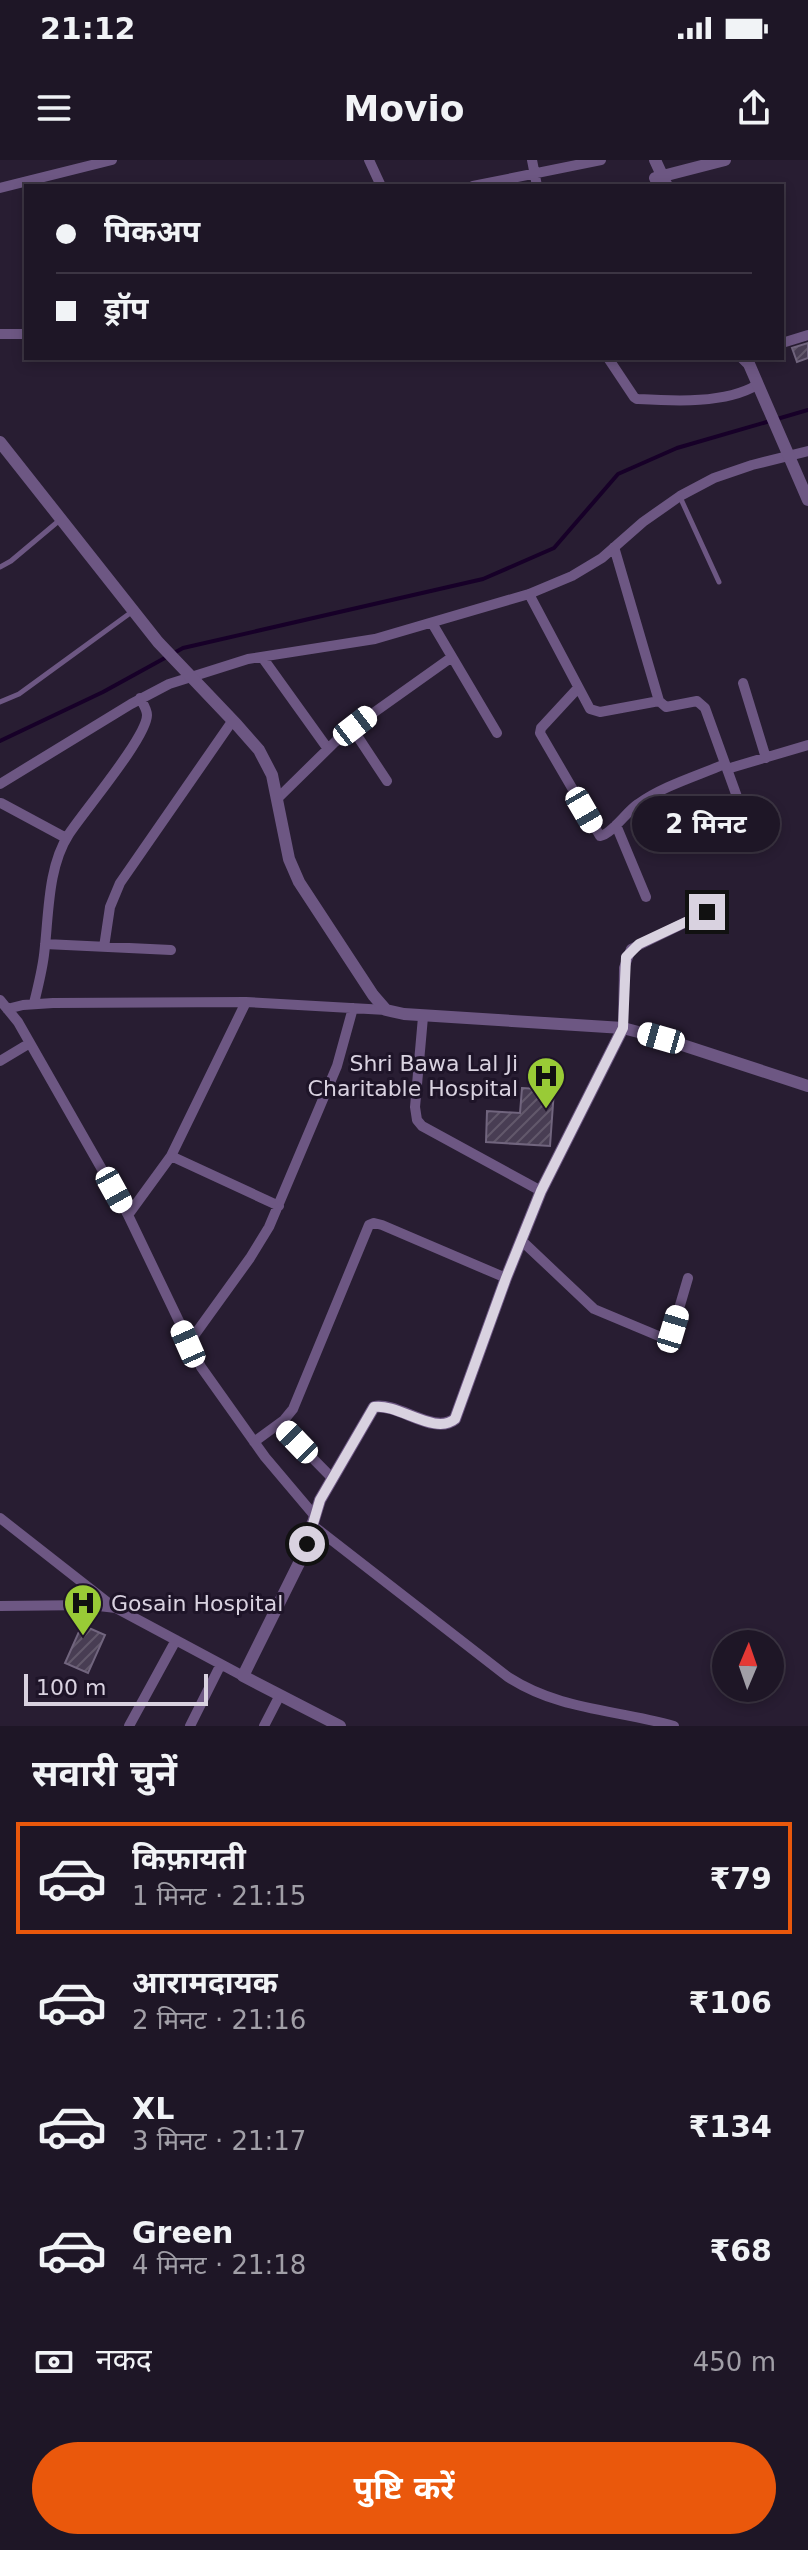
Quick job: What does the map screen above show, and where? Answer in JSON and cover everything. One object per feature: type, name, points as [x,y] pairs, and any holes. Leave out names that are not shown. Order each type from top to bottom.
[{"type":"street","points":[[1,184],[72,165],[112,160]]},
{"type":"street","points":[[369,160],[380,184]]},
{"type":"street","points":[[532,160],[536,180]]},
{"type":"street","points":[[494,184],[536,180],[601,160]]},
{"type":"street","points":[[647,160],[661,181]]},
{"type":"street","points":[[655,160],[661,181]]},
{"type":"street","points":[[661,181],[725,160]]},
{"type":"street","points":[[0,334],[24,334]]},
{"type":"street","points":[[784,342],[808,335]]},
{"type":"street","points":[[609,360],[637,399],[716,399],[759,391]]},
{"type":"street","points":[[747,360],[808,500]]},
{"type":"street","points":[[0,442],[158,642],[259,750],[272,775],[289,859],[299,882],[386,1010]]},
{"type":"street","points":[[0,809],[2,783],[186,671],[375,639],[529,594],[572,576],[602,558],[643,522],[680,496],[714,478],[808,451]]},
{"type":"street","points":[[614,547],[659,701],[666,707],[701,703],[753,841]]},
{"type":"street","points":[[529,594],[587,705],[594,712],[659,701]]},
{"type":"street","points":[[432,623],[497,733]]},
{"type":"street","points":[[262,657],[328,749]]},
{"type":"street","points":[[278,798],[352,728],[452,657]]},
{"type":"street","points":[[743,683],[766,758]]},
{"type":"street","points":[[578,688],[541,728],[540,733],[597,833],[605,837],[646,798],[726,767],[808,745]]},
{"type":"street","points":[[34,1003],[55,870],[66,838],[129,752],[146,721],[147,712],[140,698]]},
{"type":"street","points":[[104,947],[110,907],[120,883],[233,720]]},
{"type":"street","points":[[352,728],[387,781]]},
{"type":"street","points":[[1,803],[66,838]]},
{"type":"street","points":[[616,825],[646,897]]},
{"type":"street","points":[[243,1676],[303,1555],[313,1519],[374,1407],[384,1406],[439,1424],[450,1424],[455,1419],[541,1191],[623,1028],[626,957],[631,949],[707,912]]},
{"type":"street","points":[[45,944],[171,950]]},
{"type":"street","points":[[4,1004],[246,1002],[386,1010],[423,1017],[623,1028],[808,1086]]},
{"type":"street","points":[[128,1215],[171,1156],[246,1002]]},
{"type":"street","points":[[4,1004],[18,1022],[128,1215],[188,1344],[207,1377],[313,1519],[495,1668],[530,1691],[623,1721],[674,1726]]},
{"type":"street","points":[[188,1344],[250,1258],[279,1206],[337,1066],[353,1008]]},
{"type":"street","points":[[423,1017],[415,1107],[417,1120],[422,1126],[541,1191]]},
{"type":"street","points":[[0,1061],[30,1043]]},
{"type":"street","points":[[171,1156],[279,1206]]},
{"type":"street","points":[[254,1442],[279,1424],[293,1409],[369,1225],[382,1225],[506,1278]]},
{"type":"street","points":[[522,1241],[594,1309],[661,1337],[670,1334],[673,1329],[688,1278]]},
{"type":"street","points":[[279,1424],[333,1479]]},
{"type":"street","points":[[0,1518],[116,1608],[220,1666],[280,1695],[318,1721],[340,1726]]},
{"type":"street","points":[[0,1606],[90,1605],[116,1608]]},
{"type":"street","points":[[129,1726],[176,1640]]},
{"type":"street","points":[[190,1726],[220,1666]]},
{"type":"street","points":[[264,1726],[280,1695]]},
{"type":"lane","points":[[680,496],[719,582]]},
{"type":"lane","points":[[0,567],[62,519]]},
{"type":"lane","points":[[0,702],[28,688],[134,611]]},
{"type":"building","points":[[808,343],[808,358],[797,362],[792,348]]},
{"type":"building","points":[[522,1088],[554,1090],[550,1146],[486,1142],[487,1111],[520,1113]]},
{"type":"building","points":[[82,1625],[105,1635],[88,1673],[65,1663]]},
{"type":"waterway","points":[[0,741],[103,692],[183,648],[483,579],[554,548],[618,474],[677,448],[808,410]]},
{"type":"place","name":"Shri Bawa Lal Ji Charitable Hospital","points":[[546,1110]]},
{"type":"place","name":"Gosain Hospital","points":[[83,1637]]},
{"type":"route","points":[[307,1544],[320,1500],[374,1407],[384,1406],[439,1424],[450,1424],[455,1419],[541,1191],[623,1028],[626,957],[639,944],[707,912]]}]
